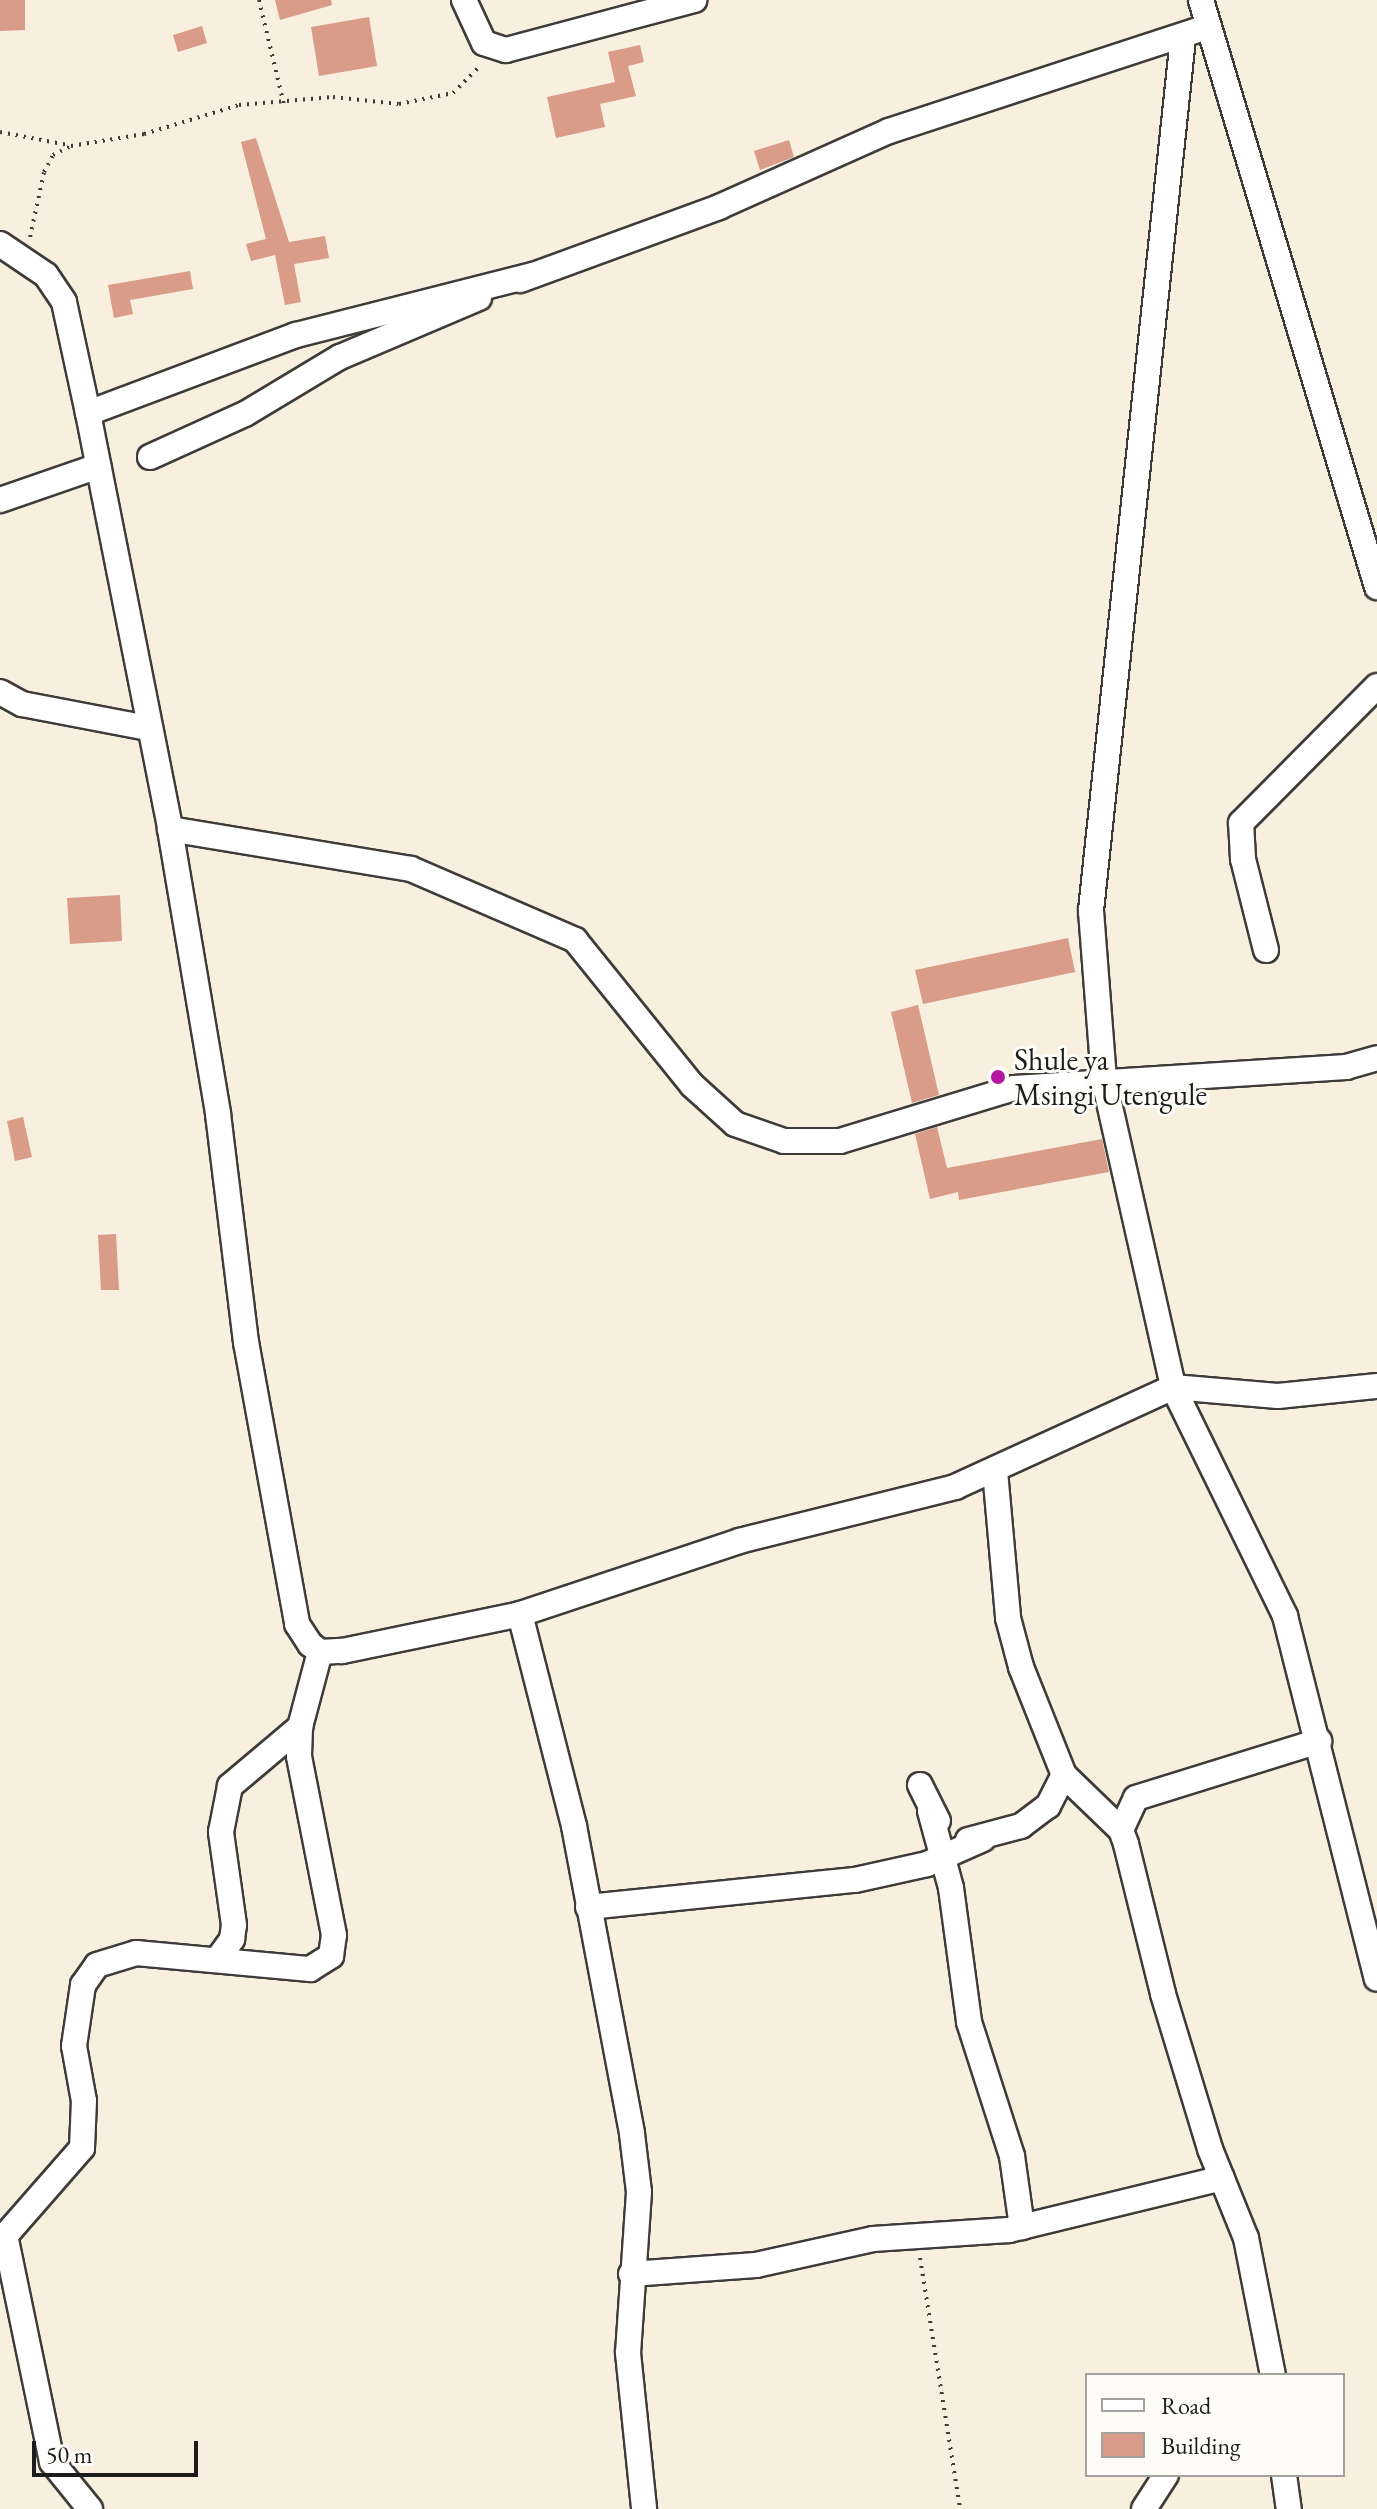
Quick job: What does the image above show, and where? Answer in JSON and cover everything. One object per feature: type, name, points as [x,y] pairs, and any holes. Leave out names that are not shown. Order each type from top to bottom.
[{"type":"street","points":[[464,0],[478,34],[494,48],[521,48],[694,0]]},
{"type":"street","points":[[1201,0],[1377,587]]},
{"type":"street","points":[[150,457],[245,414],[340,357],[532,275],[719,207],[960,104],[1183,38],[1207,27]]},
{"type":"street","points":[[1183,38],[1091,911],[1104,1080],[1173,1387],[1285,1616],[1377,1979]]},
{"type":"street","points":[[0,244],[46,275],[64,302],[170,829],[269,1467],[297,1624],[320,1652]]},
{"type":"street","points":[[88,413],[296,335],[532,275]]},
{"type":"street","points":[[0,500],[98,466]]},
{"type":"street","points":[[1266,950],[1243,859],[1241,823],[1377,686]]},
{"type":"street","points":[[0,692],[22,704],[148,728]]},
{"type":"street","points":[[170,829],[411,869],[575,940],[692,1085],[735,1124],[784,1141],[840,1141],[1014,1088],[1346,1067],[1377,1058]]},
{"type":"street","points":[[320,1652],[520,1614],[711,1549],[889,1507],[995,1471],[1173,1387],[1278,1396],[1377,1386]]},
{"type":"street","points":[[995,1471],[1008,1618],[1021,1667],[1064,1775],[1121,1830],[1163,1994],[1222,2178],[1246,2238],[1273,2373]]},
{"type":"street","points":[[520,1614],[574,1826],[588,1907],[620,2051],[637,2178],[628,2353],[644,2509]]},
{"type":"street","points":[[90,2509],[52,2462],[5,2236],[82,2148],[84,2101],[74,2046],[88,1973],[97,1965],[136,1953],[310,1969],[331,1956],[334,1935],[299,1756],[300,1727],[320,1652]]},
{"type":"street","points":[[217,1960],[232,1939],[234,1925],[221,1832],[230,1786],[264,1763],[300,1727]]},
{"type":"street","points":[[1121,1830],[1136,1798],[1319,1741]]},
{"type":"street","points":[[588,1907],[855,1880],[943,1859],[983,1839],[1021,1826],[1048,1806],[1064,1775]]},
{"type":"street","points":[[920,1785],[943,1859],[969,2022],[1012,2156],[1022,2227]]},
{"type":"street","points":[[930,1811],[957,1837],[983,1839]]},
{"type":"street","points":[[631,2274],[756,2265],[873,2239],[1022,2227],[1222,2178]]},
{"type":"street","points":[[1144,2509],[1165,2477]]},
{"type":"street","points":[[1284,2477],[1289,2509]]},
{"type":"path","points":[[259,0],[284,105]]},
{"type":"path","points":[[26,262],[44,172],[53,155],[71,146],[144,134],[231,107],[284,105],[333,97],[391,105],[453,93],[494,48]]},
{"type":"path","points":[[0,132],[71,146]]},
{"type":"path","points":[[916,2236],[945,2398],[954,2495],[960,2509]]},
{"type":"building","points":[[0,0],[25,0],[25,30],[0,31]]},
{"type":"building","points":[[275,0],[331,0],[332,5],[280,20]]},
{"type":"building","points":[[369,17],[377,66],[319,76],[311,27]]},
{"type":"building","points":[[202,26],[207,43],[178,52],[173,35]]},
{"type":"building","points":[[640,45],[644,62],[628,66],[636,96],[600,104],[605,127],[556,138],[547,97],[615,82],[608,52]]},
{"type":"building","points":[[256,138],[289,242],[325,236],[329,258],[294,264],[301,302],[285,305],[275,255],[251,261],[246,244],[266,239],[241,142]]},
{"type":"building","points":[[789,140],[794,157],[760,170],[754,151]]},
{"type":"building","points":[[190,271],[193,289],[130,300],[133,314],[114,318],[108,285]]},
{"type":"building","points":[[120,895],[122,941],[70,944],[67,898]]},
{"type":"building","points":[[1068,938],[1075,972],[923,1004],[915,970]]},
{"type":"building","points":[[918,1005],[939,1095],[912,1103],[891,1012]]},
{"type":"building","points":[[23,1117],[32,1157],[15,1161],[7,1121]]},
{"type":"building","points":[[937,1127],[947,1168],[1102,1139],[1109,1172],[959,1200],[958,1192],[930,1199],[915,1134]]},
{"type":"building","points":[[116,1234],[119,1290],[101,1290],[98,1235]]},
{"type":"place","name":"Shule ya Msingi Utengule","points":[[998,1077]]}]
